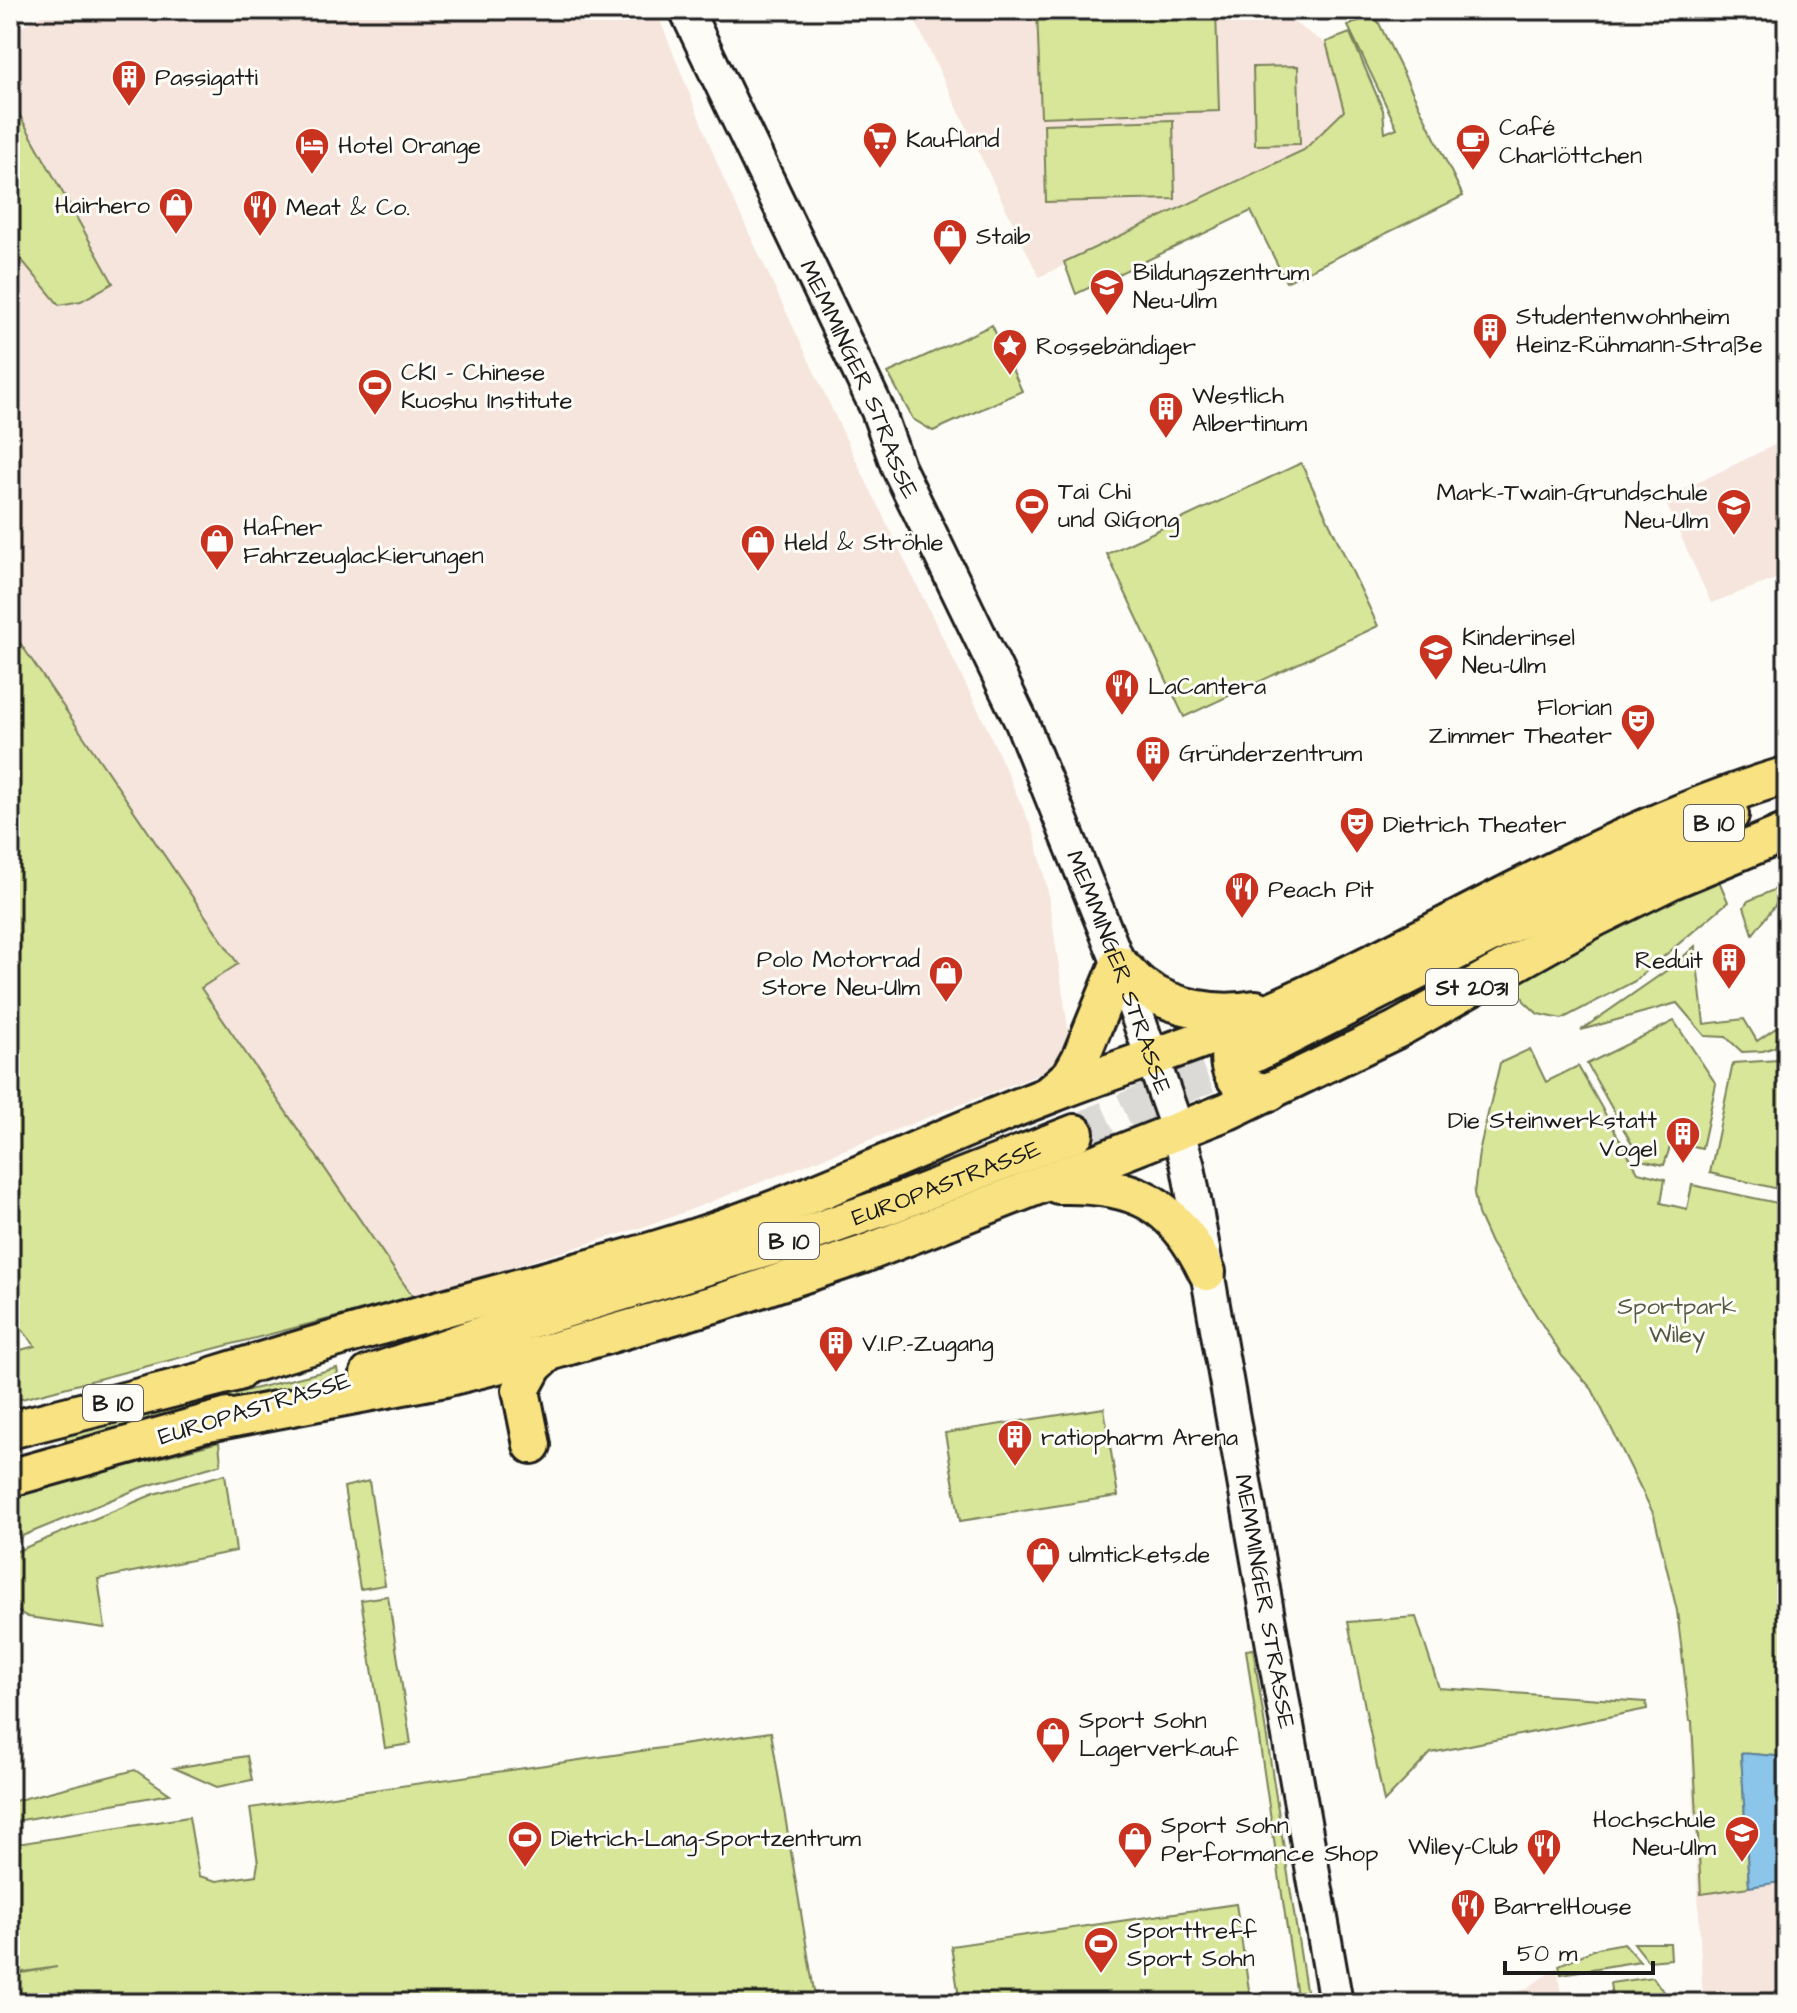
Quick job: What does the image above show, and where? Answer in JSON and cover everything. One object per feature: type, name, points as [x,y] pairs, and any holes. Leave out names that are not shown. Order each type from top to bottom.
[{"type":"main road","name":"MEMMINGER STRASSE","points":[[686,10],[868,388],[898,467],[1022,723],[1119,964],[1178,1131],[1188,1167],[1336,2003]]},
{"type":"main road","name":"St 2031","points":[[1153,1057],[1244,1040],[1287,1003],[1563,863],[1693,808],[1787,775]]},
{"type":"main road","name":"B 10","points":[[1244,1040],[1645,860],[1735,812],[1787,792]]},
{"type":"main road","name":"B 10","points":[[1645,860],[1787,810]]},
{"type":"main road","name":"St 2031","points":[[1178,1131],[1270,1092],[1396,1030],[1595,918],[1672,880],[1787,832]]},
{"type":"main road","points":[[1048,1095],[1071,1075],[1080,1059],[1119,964],[1141,985],[1174,1003],[1214,1011],[1242,1012],[1287,1003]]},
{"type":"main road","points":[[1244,1040],[1228,1047],[1228,1060],[1234,1078],[1245,1087],[1270,1092]]},
{"type":"main road","points":[[215,1375],[727,1227],[1048,1095],[1153,1057]]},
{"type":"main road","points":[[1048,1095],[1072,1099],[1081,1104],[1090,1117],[1093,1136],[1084,1168]]},
{"type":"main road","points":[[208,1423],[445,1378],[549,1352],[864,1254],[1178,1131]]},
{"type":"main road","name":"EUROPASTRASSE","points":[[10,1478],[208,1423],[380,1370],[496,1330],[771,1247],[890,1205],[1075,1133]]},
{"type":"main road","points":[[1044,1185],[1109,1188],[1149,1200],[1184,1230],[1207,1272]]},
{"type":"main road","name":"EUROPASTRASSE","points":[[10,1430],[215,1375],[496,1330]]},
{"type":"main road","points":[[532,1445],[521,1390],[534,1366],[549,1352]]},
{"type":"main road","points":[[445,1378],[498,1381],[521,1390]]},
{"type":"shaded area","points":[[51,10],[656,10],[724,180],[987,728],[1034,833],[1047,887],[1073,1061],[656,1223],[413,1297],[275,1105],[201,988],[237,964],[10,628],[10,33]]},
{"type":"shaded area","points":[[910,10],[1289,10],[1294,23],[1339,52],[1360,125],[1039,277]]},
{"type":"shaded area","name":"Mark-Twain-Grundschule Neu-Ulm","points":[[1787,439],[1787,575],[1711,603],[1664,499]]},
{"type":"shaded area","name":"Hochschule Neu-Ulm","points":[[1690,1721],[1787,1725],[1787,2003],[1703,2003]]},
{"type":"shaded area","points":[[1557,1967],[1564,2003],[1482,2003],[1505,1998],[1529,1987]]},
{"type":"green space","points":[[1037,10],[1216,10],[1219,111],[1041,117]]},
{"type":"green space","points":[[1374,13],[1463,196],[1286,282],[1251,211],[1076,294],[1064,262],[1304,150],[1344,111],[1326,42],[1350,33],[1383,110],[1385,133],[1397,128],[1348,26]]},
{"type":"green space","points":[[1298,66],[1300,144],[1255,145],[1253,67]]},
{"type":"green space","points":[[10,98],[113,283],[81,301],[59,305],[10,246]]},
{"type":"green space","points":[[1173,120],[1175,199],[1046,202],[1044,124]]},
{"type":"green space","points":[[992,325],[1022,391],[933,431],[913,419],[888,373]]},
{"type":"green space","points":[[1301,463],[1378,626],[1184,717],[1107,554]]},
{"type":"green space","points":[[10,628],[238,964],[201,988],[413,1297],[10,1402],[10,1353],[35,1346],[10,1314]]},
{"type":"green space","points":[[1717,876],[1728,902],[1635,981],[1562,1019],[1538,1014],[1524,1001],[1515,980]]},
{"type":"green space","points":[[1787,884],[1783,895],[1753,934],[1744,907],[1748,901]]},
{"type":"green space","points":[[1695,946],[1704,1024],[1744,1019],[1757,1041],[1786,1021],[1780,1028],[1775,1047],[1742,1052],[1726,1037],[1705,1036],[1677,1003],[1581,1030],[1673,966]]},
{"type":"green space","points":[[1674,1021],[1716,1084],[1702,1148],[1672,1141],[1664,1165],[1641,1160],[1587,1064]]},
{"type":"green space","name":"Sportpark Wiley","points":[[1530,1049],[1546,1082],[1578,1066],[1638,1172],[1665,1179],[1661,1203],[1687,1209],[1692,1185],[1787,1205],[1787,1757],[1741,1753],[1749,1887],[1701,1894],[1692,1721],[1677,1611],[1654,1515],[1592,1389],[1562,1356],[1491,1243],[1478,1214],[1474,1193],[1479,1152],[1500,1063]]},
{"type":"green space","points":[[1778,1060],[1787,1072],[1787,1191],[1710,1173],[1733,1063]]},
{"type":"green space","points":[[337,1368],[338,1374],[223,1409],[69,1450],[65,1436]]},
{"type":"green space","points":[[1104,1408],[1118,1496],[960,1521],[945,1433]]},
{"type":"green space","points":[[219,1442],[221,1464],[140,1488],[10,1541],[10,1497]]},
{"type":"green space","points":[[225,1474],[236,1551],[98,1579],[105,1628],[28,1617],[10,1608],[10,1554],[154,1494]]},
{"type":"green space","points":[[369,1481],[385,1585],[360,1589],[344,1487]]},
{"type":"green space","points":[[388,1596],[411,1744],[385,1748],[361,1600]]},
{"type":"green space","points":[[1416,1617],[1439,1688],[1646,1702],[1647,1709],[1431,1753],[1384,1802],[1348,1622]]},
{"type":"green space","points":[[1253,1649],[1308,2003],[1298,2003],[1246,1650]]},
{"type":"green space","name":"Dietrich-Lang-Sportzentrum","points":[[771,1732],[816,2003],[10,2003],[10,1975],[57,1967],[10,1974],[10,1845],[189,1817],[199,1876],[217,1881],[256,1875],[258,1863],[250,1808]]},
{"type":"green space","points":[[247,1756],[252,1780],[217,1787],[174,1768]]},
{"type":"green space","points":[[135,1770],[170,1794],[10,1822],[10,1802]]},
{"type":"green space","name":"Sporttreff Sport Sohn","points":[[1236,1904],[1251,2003],[960,2003],[951,1946]]},
{"type":"green space","points":[[1624,1943],[1640,1961],[1561,1974],[1559,1965],[1598,1948]]},
{"type":"green space","points":[[1634,1943],[1670,1943],[1671,1959],[1648,1961]]},
{"type":"green space","points":[[1653,1977],[1671,2003],[1613,2003],[1610,1983]]},
{"type":"water","points":[[1741,1753],[1787,1757],[1787,1881],[1749,1887]]},
{"type":"tunnel","points":[[1075,1133],[1252,1055]]},
{"type":"place","name":"Passigatti","points":[[129,108]]},
{"type":"place","name":"Kaufland","points":[[880,170]]},
{"type":"place","name":"Café Charlöttchen","points":[[1473,172]]},
{"type":"place","name":"Hotel Orange","points":[[312,176]]},
{"type":"place","name":"Hairhero","points":[[176,236]]},
{"type":"place","name":"Meat & Co.","points":[[260,238]]},
{"type":"place","name":"Staib","points":[[950,267]]},
{"type":"place","name":"Bildungszentrum Neu-Ulm","points":[[1107,317]]},
{"type":"place","name":"Studentenwohnheim Heinz-Rühmann-Straße","points":[[1490,361]]},
{"type":"place","name":"Rossebändiger","points":[[1010,377]]},
{"type":"place","name":"CKI - Chinese Kuoshu Institute","points":[[375,417]]},
{"type":"place","name":"Westlich Albertinum","points":[[1166,440]]},
{"type":"place","name":"Tai Chi und QiGong","points":[[1032,536]]},
{"type":"place","name":"Mark-Twain-Grundschule Neu-Ulm","points":[[1734,537]]},
{"type":"place","name":"Hafner Fahrzeuglackierungen","points":[[217,572]]},
{"type":"place","name":"Held & Ströhle","points":[[758,573]]},
{"type":"place","name":"Kinderinsel Neu-Ulm","points":[[1436,682]]},
{"type":"place","name":"LaCantera","points":[[1122,717]]},
{"type":"place","name":"Florian Zimmer Theater","points":[[1638,752]]},
{"type":"place","name":"Gründerzentrum","points":[[1153,784]]},
{"type":"place","name":"Dietrich Theater","points":[[1357,855]]},
{"type":"place","name":"Peach Pit","points":[[1242,920]]},
{"type":"place","name":"Reduit","points":[[1729,991]]},
{"type":"place","name":"Polo Motorrad Store Neu-Ulm","points":[[946,1004]]},
{"type":"place","name":"Die Steinwerkstatt Vogel","points":[[1683,1165]]},
{"type":"place","name":"V.I.P.-Zugang","points":[[836,1374]]},
{"type":"place","name":"ratiopharm Arena","points":[[1015,1468]]},
{"type":"place","name":"ulmtickets.de","points":[[1043,1585]]},
{"type":"place","name":"Sport Sohn Lagerverkauf","points":[[1053,1765]]},
{"type":"place","name":"Hochschule Neu-Ulm","points":[[1742,1864]]},
{"type":"place","name":"Dietrich-Lang-Sportzentrum","points":[[525,1869]]},
{"type":"place","name":"Sport Sohn Performance Shop","points":[[1135,1870]]},
{"type":"place","name":"Wiley-Club","points":[[1544,1877]]},
{"type":"place","name":"BarrelHouse","points":[[1468,1937]]},
{"type":"place","name":"Sporttreff Sport Sohn","points":[[1101,1975]]}]
